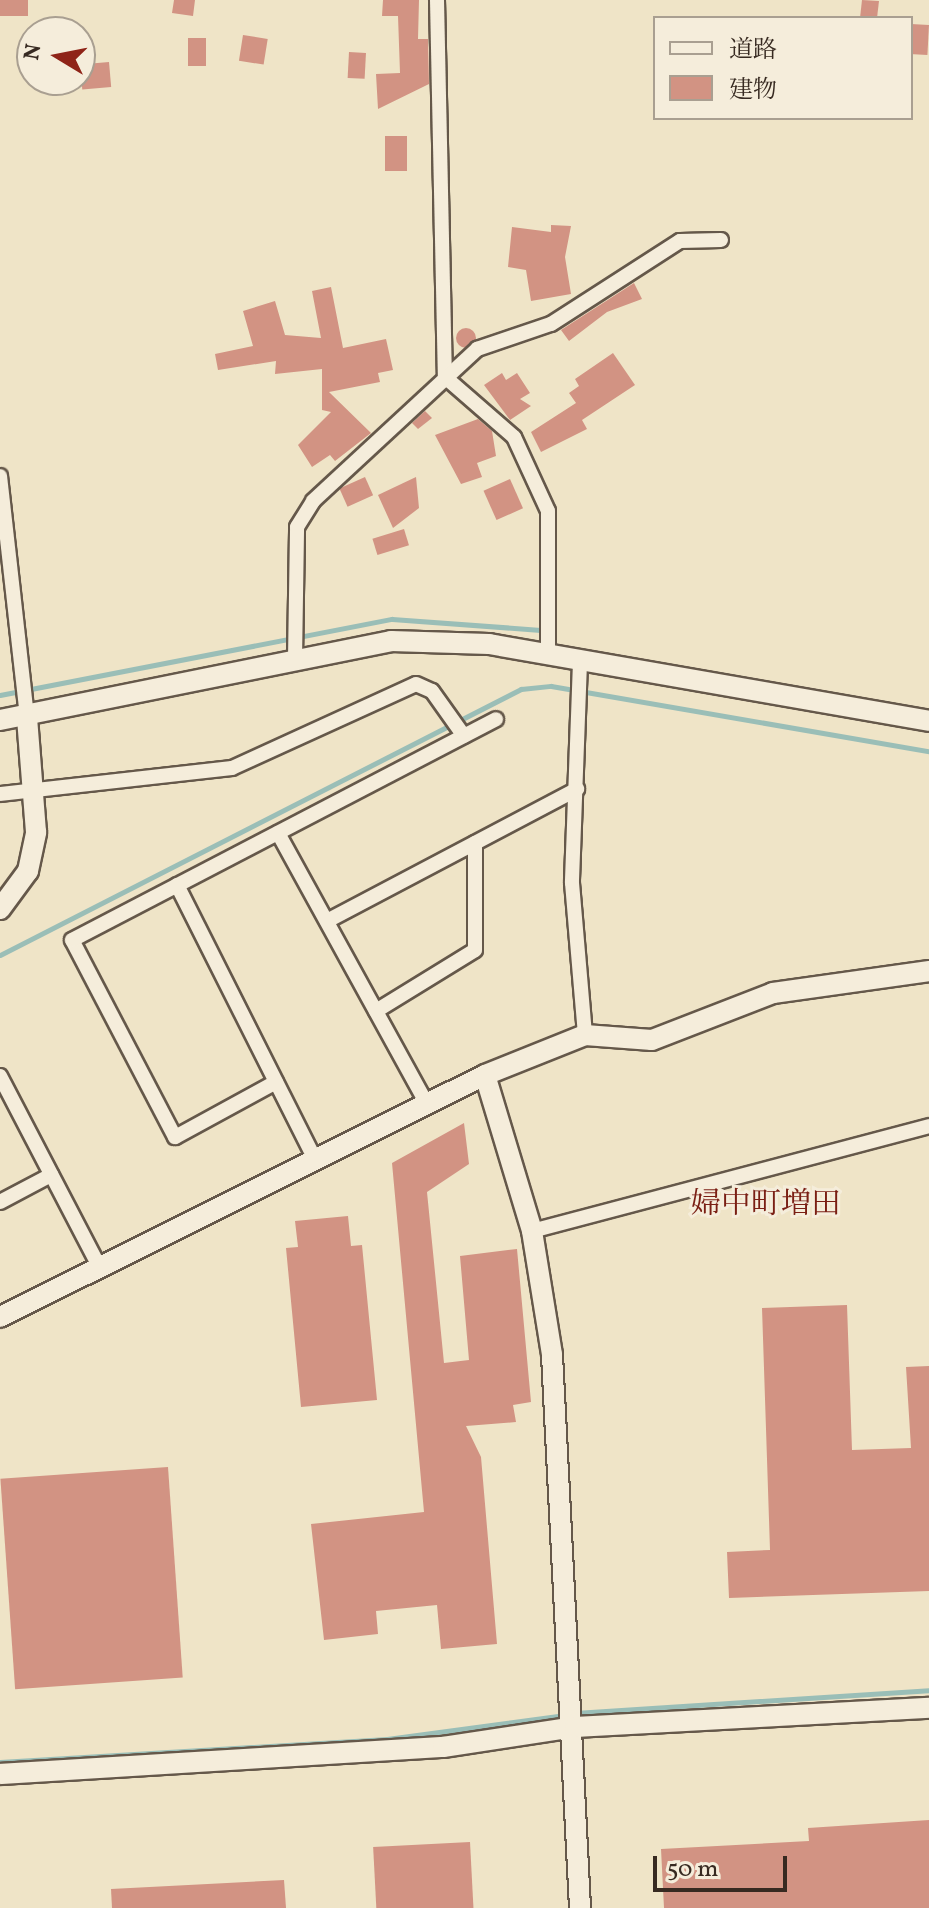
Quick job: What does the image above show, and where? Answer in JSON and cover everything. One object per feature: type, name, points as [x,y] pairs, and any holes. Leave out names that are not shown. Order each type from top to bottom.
[{"type":"street","points":[[437,0],[445,377],[514,437],[548,511],[548,654]]},
{"type":"street","points":[[295,659],[297,527],[313,501],[477,349],[551,324],[680,241],[721,240]]},
{"type":"street","points":[[0,476],[35,790],[28,871],[0,909]]},
{"type":"street","points":[[0,720],[27,718],[391,641],[548,654],[929,721]]},
{"type":"street","points":[[580,662],[572,883],[585,1035]]},
{"type":"street","points":[[0,794],[232,768],[416,684],[432,691],[464,736]]},
{"type":"street","points":[[276,1082],[175,1137],[72,940],[496,719]]},
{"type":"street","points":[[327,921],[577,789]]},
{"type":"street","points":[[278,833],[427,1104]]},
{"type":"street","points":[[376,1011],[475,950],[475,843]]},
{"type":"street","points":[[177,885],[315,1159]]},
{"type":"street","points":[[0,1317],[485,1075],[585,1035],[652,1040],[773,993],[929,971]]},
{"type":"street","points":[[485,1075],[532,1231],[552,1355],[575,1727],[580,1908]]},
{"type":"street","points":[[1,1082],[99,1266]]},
{"type":"street","points":[[532,1231],[929,1126]]},
{"type":"street","points":[[0,1202],[51,1175]]},
{"type":"street","points":[[0,1774],[443,1747],[575,1727],[929,1708]]},
{"type":"building","points":[[0,0],[28,0],[28,16],[0,16]]},
{"type":"building","points":[[174,0],[195,0],[193,16],[172,13]]},
{"type":"building","points":[[383,0],[419,0],[418,39],[428,39],[429,84],[378,109],[376,74],[400,73],[398,16],[382,16]]},
{"type":"building","points":[[862,0],[879,1],[877,16],[860,16]]},
{"type":"building","points":[[913,24],[929,25],[927,55],[913,54]]},
{"type":"building","points":[[243,35],[268,39],[264,65],[239,61]]},
{"type":"building","points":[[188,38],[206,38],[206,66],[188,66]]},
{"type":"building","points":[[349,52],[366,53],[365,79],[348,78]]},
{"type":"building","points":[[109,62],[111,87],[96,88],[96,63]]},
{"type":"building","points":[[385,136],[407,136],[407,171],[385,171]]},
{"type":"building","points":[[551,225],[571,226],[565,257],[571,294],[531,301],[526,270],[508,267],[512,227],[551,232]]},
{"type":"building","points":[[634,283],[642,299],[607,312],[569,341],[561,330]]},
{"type":"building","points":[[331,287],[343,348],[386,339],[393,370],[378,373],[380,382],[329,392],[371,433],[335,461],[330,455],[312,467],[298,445],[331,412],[322,410],[322,369],[275,374],[276,361],[218,370],[215,354],[253,346],[243,311],[275,301],[285,335],[321,338],[312,291]]},
{"type":"building","points":[[466,328],[473,331],[476,338],[473,345],[466,348],[459,345],[456,338],[459,331]]},
{"type":"building","points":[[613,353],[635,385],[582,420],[587,429],[541,452],[531,432],[576,403],[569,393],[579,386],[575,379]]},
{"type":"building","points":[[502,373],[506,380],[517,373],[530,393],[520,399],[531,406],[510,420],[484,385]]},
{"type":"building","points":[[425,411],[432,418],[418,429],[412,423]]},
{"type":"building","points":[[478,419],[492,431],[496,456],[477,463],[482,477],[461,484],[435,435]]},
{"type":"building","points":[[365,477],[373,495],[348,507],[339,488]]},
{"type":"building","points":[[416,477],[419,508],[393,528],[378,495]]},
{"type":"building","points":[[510,479],[523,508],[497,520],[484,491]]},
{"type":"building","points":[[404,529],[409,545],[377,555],[372,539]]},
{"type":"building","points":[[464,1123],[469,1164],[427,1192],[444,1363],[469,1360],[460,1256],[517,1249],[531,1402],[513,1405],[516,1422],[466,1426],[481,1457],[497,1644],[441,1649],[437,1605],[376,1611],[378,1634],[324,1640],[311,1524],[424,1512],[392,1163]]},
{"type":"building","points":[[348,1216],[351,1246],[362,1245],[377,1400],[301,1407],[286,1248],[298,1247],[295,1221]]},
{"type":"building","points":[[847,1305],[852,1450],[911,1448],[906,1367],[929,1366],[929,1591],[729,1598],[727,1552],[770,1550],[762,1308]]},
{"type":"building","points":[[168,1467],[183,1677],[15,1689],[0,1479]]},
{"type":"building","points":[[929,1820],[929,1908],[664,1908],[661,1849],[809,1841],[808,1828]]},
{"type":"building","points":[[470,1842],[473,1908],[376,1908],[373,1847]]},
{"type":"building","points":[[284,1880],[286,1908],[112,1908],[111,1889]]},
{"type":"waterway","points":[[0,695],[392,619],[541,630]]},
{"type":"waterway","points":[[0,955],[521,689],[551,686],[929,751]]},
{"type":"waterway","points":[[575,1713],[929,1690]]},
{"type":"waterway","points":[[0,1762],[387,1739],[565,1715]]},
{"type":"district","name":"婦中町増田","points":[[766,1205]]}]
